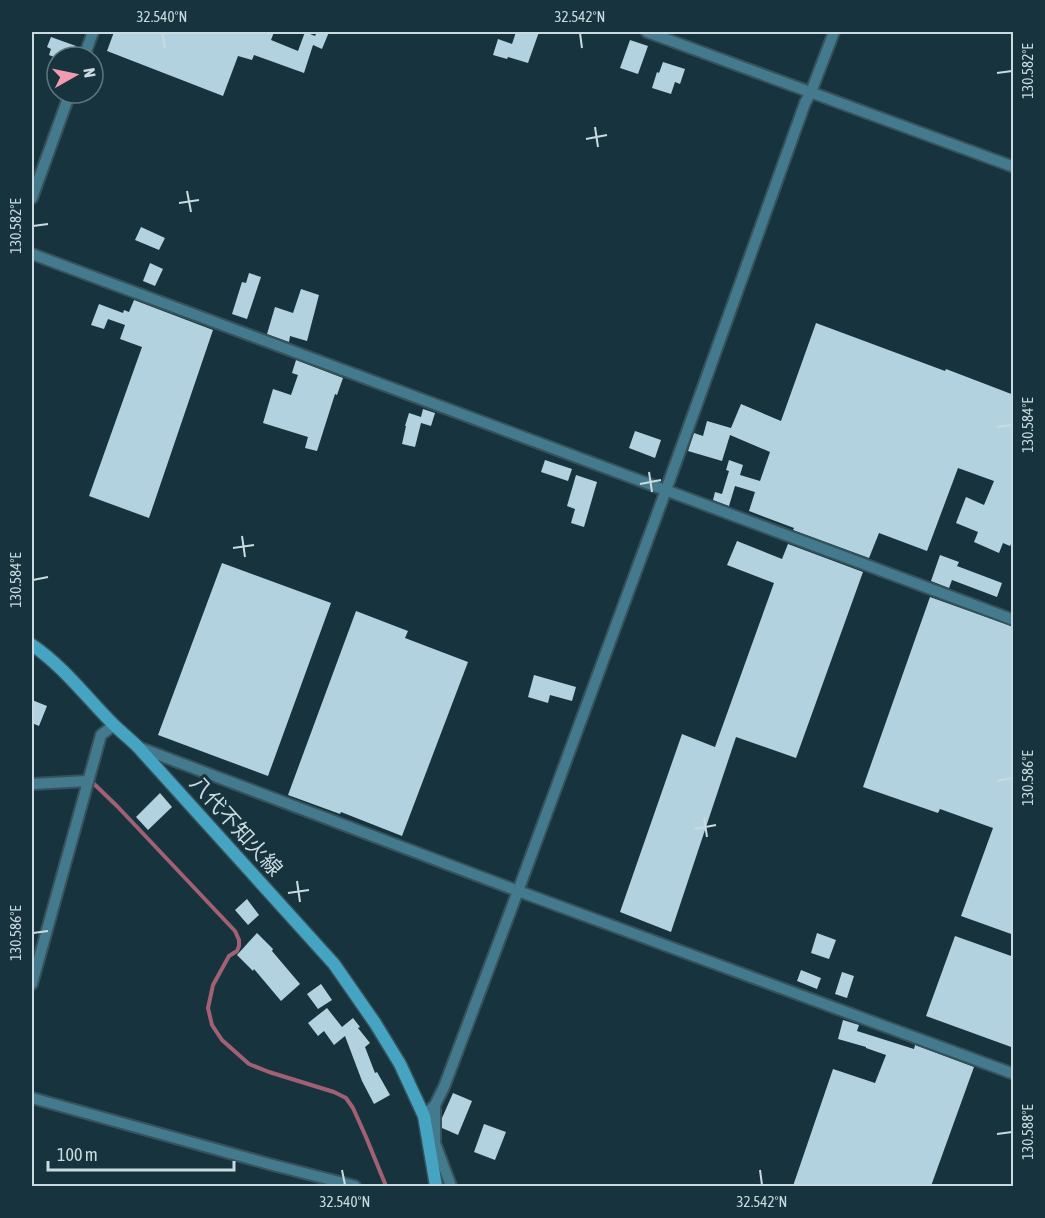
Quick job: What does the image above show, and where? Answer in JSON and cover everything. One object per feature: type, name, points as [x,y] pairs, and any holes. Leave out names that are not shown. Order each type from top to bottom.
[{"type":"main road","name":"八代不知火線","points":[[32,645],[138,747],[334,964],[400,1064],[424,1116],[436,1186]]},
{"type":"street","points":[[647,32],[1014,167]]},
{"type":"street","points":[[424,1116],[435,1105],[444,1087],[666,490],[805,103],[812,92],[834,32]]},
{"type":"street","points":[[32,198],[66,105]]},
{"type":"street","points":[[32,254],[1014,620]]},
{"type":"street","points":[[32,984],[101,735],[114,725]]},
{"type":"street","points":[[138,747],[518,891],[1014,1074]]},
{"type":"street","points":[[32,784],[87,781]]},
{"type":"street","points":[[32,1098],[355,1186]]},
{"type":"street","points":[[435,1105],[435,1143],[451,1186]]},
{"type":"building","points":[[114,32],[274,32],[271,40],[298,51],[305,32],[315,36],[317,32],[329,32],[322,49],[313,45],[304,73],[254,55],[252,60],[238,56],[223,96],[107,51]]},
{"type":"building","points":[[516,32],[539,32],[528,63],[493,55],[498,39],[512,44]]},
{"type":"building","points":[[51,37],[73,45],[48,45]]},
{"type":"building","points":[[630,40],[648,46],[638,74],[620,68]]},
{"type":"building","points":[[663,62],[685,69],[680,84],[675,82],[671,94],[652,88]]},
{"type":"building","points":[[141,227],[165,238],[159,250],[135,240]]},
{"type":"building","points":[[150,263],[163,269],[155,286],[143,281]]},
{"type":"building","points":[[249,273],[261,277],[247,319],[232,314],[242,282],[246,283]]},
{"type":"building","points":[[301,289],[319,295],[307,341],[290,336],[289,342],[267,334],[275,307],[293,313]]},
{"type":"building","points":[[134,300],[213,330],[149,518],[89,496],[142,347],[120,339],[125,325],[108,319],[104,329],[91,325],[99,304],[123,313],[124,310],[129,312]]},
{"type":"building","points":[[816,323],[1014,395],[1014,538],[1010,546],[1003,543],[999,553],[974,542],[978,532],[956,523],[966,497],[984,505],[994,481],[958,468],[927,551],[879,533],[869,558],[749,511],[755,492],[735,486],[729,506],[713,500],[715,492],[722,494],[729,471],[726,470],[729,460],[743,465],[740,475],[760,481],[770,452],[730,435],[722,461],[688,451],[694,433],[703,436],[707,421],[731,428],[741,404],[781,421]]},
{"type":"building","points":[[296,360],[343,378],[337,395],[335,394],[317,451],[305,448],[308,437],[263,423],[273,389],[291,395],[298,375],[292,373]]},
{"type":"building","points":[[423,409],[435,413],[431,426],[421,423],[415,447],[402,444],[409,413],[421,417]]},
{"type":"building","points":[[635,431],[661,440],[655,458],[629,448]]},
{"type":"building","points":[[545,460],[572,469],[568,481],[541,472]]},
{"type":"building","points":[[576,475],[597,482],[584,527],[571,523],[575,509],[567,506]]},
{"type":"building","points":[[737,541],[782,559],[788,544],[863,572],[796,758],[736,737],[671,932],[620,912],[682,734],[715,747],[774,583],[727,565]]},
{"type":"building","points":[[940,555],[959,562],[957,566],[1002,583],[997,597],[952,580],[949,588],[931,581]]},
{"type":"building","points":[[222,563],[331,603],[268,776],[158,735]]},
{"type":"building","points":[[930,597],[1014,627],[1014,935],[961,916],[993,828],[940,809],[938,813],[863,787]]},
{"type":"building","points":[[356,611],[408,631],[405,638],[468,662],[402,836],[341,812],[340,814],[288,795]]},
{"type":"building","points":[[534,675],[576,687],[572,701],[550,695],[548,703],[528,697]]},
{"type":"building","points":[[32,700],[47,706],[39,726],[32,723]]},
{"type":"building","points":[[160,793],[172,807],[148,830],[136,817]]},
{"type":"building","points":[[247,899],[259,915],[248,925],[235,910]]},
{"type":"building","points":[[257,933],[273,949],[272,951],[300,984],[281,1001],[254,969],[253,971],[237,955]]},
{"type":"building","points":[[817,933],[836,940],[829,959],[811,953]]},
{"type":"building","points":[[955,936],[1014,957],[1014,1048],[926,1016]]},
{"type":"building","points":[[801,970],[821,978],[817,989],[797,981]]},
{"type":"building","points":[[842,972],[854,976],[847,998],[835,994]]},
{"type":"building","points":[[321,984],[332,1000],[318,1009],[307,994]]},
{"type":"building","points":[[327,1008],[342,1027],[353,1018],[360,1027],[358,1028],[370,1043],[365,1047],[375,1073],[377,1072],[390,1095],[374,1104],[362,1081],[345,1036],[334,1045],[324,1031],[318,1036],[308,1023]]},
{"type":"building","points":[[843,1020],[859,1025],[857,1031],[914,1049],[915,1045],[974,1067],[931,1186],[793,1186],[833,1069],[875,1083],[886,1055],[838,1039]]},
{"type":"building","points":[[453,1093],[472,1101],[458,1135],[442,1128],[442,1118]]},
{"type":"building","points":[[484,1124],[506,1132],[495,1160],[474,1152]]},
{"type":"waterway","points":[[92,782],[235,931],[239,946],[237,951],[229,956],[213,985],[208,1008],[212,1025],[222,1040],[249,1064],[346,1098],[353,1108],[386,1186]]}]
